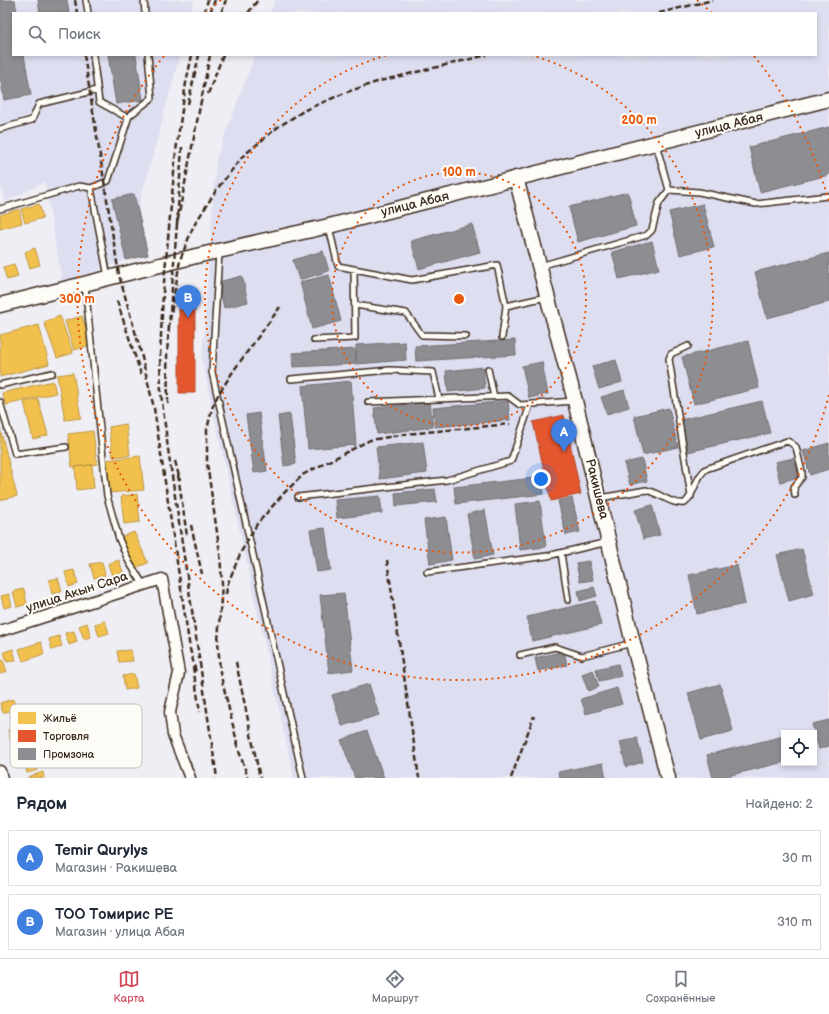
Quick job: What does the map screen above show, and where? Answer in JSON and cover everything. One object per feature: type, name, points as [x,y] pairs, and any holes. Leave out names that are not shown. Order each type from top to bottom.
[{"type":"street","name":"улица Абая","points":[[0,305],[219,251],[329,226],[829,99]]},
{"type":"street","name":"Ракишева","points":[[516,178],[575,401],[633,643],[668,778]]},
{"type":"street","name":"улица Акын Сара","points":[[0,631],[162,579],[179,673],[170,712],[173,735],[190,778]]},
{"type":"street","points":[[0,771],[2,778]]},
{"type":"lane","points":[[86,0],[88,12]]},
{"type":"lane","points":[[144,0],[145,12]]},
{"type":"lane","points":[[93,56],[99,102],[128,118]]},
{"type":"lane","points":[[0,209],[79,186],[91,188],[108,181],[129,116],[152,98],[148,56]]},
{"type":"lane","points":[[0,129],[32,120],[39,104],[97,90]]},
{"type":"lane","points":[[539,266],[647,235],[652,230],[659,203],[668,190],[656,143]]},
{"type":"lane","points":[[91,188],[108,278]]},
{"type":"lane","points":[[668,190],[699,192],[756,204],[828,196]]},
{"type":"lane","points":[[329,226],[338,266],[412,280],[497,264],[506,306],[502,337]]},
{"type":"lane","points":[[219,251],[212,372],[304,778]]},
{"type":"lane","points":[[314,340],[355,338],[354,269]]},
{"type":"lane","points":[[85,284],[107,496],[119,539],[129,562],[143,584]]},
{"type":"lane","points":[[506,306],[547,297]]},
{"type":"lane","points":[[354,305],[406,313],[422,335],[466,336]]},
{"type":"lane","points":[[688,346],[671,354],[669,359],[691,497]]},
{"type":"lane","points":[[488,369],[494,397]]},
{"type":"lane","points":[[291,379],[390,370],[433,372],[439,399]]},
{"type":"lane","points":[[0,384],[52,373]]},
{"type":"lane","points":[[368,402],[508,396],[520,405],[575,401]]},
{"type":"lane","points":[[0,402],[15,454],[66,447]]},
{"type":"lane","points":[[298,497],[447,480],[511,461],[530,405]]},
{"type":"lane","points":[[599,498],[646,490],[675,503],[685,503],[691,497],[699,476],[706,469],[787,441],[791,442],[796,447],[802,472],[802,477],[794,487],[795,495]]},
{"type":"lane","points":[[427,572],[547,556],[609,542]]},
{"type":"lane","points":[[561,553],[568,600]]},
{"type":"lane","points":[[520,655],[555,647],[582,656],[633,643]]},
{"type":"shaded area","points":[[0,0],[194,0],[191,12],[12,12],[12,56],[180,56],[125,257],[126,260],[62,283],[45,182],[5,202],[0,182]]},
{"type":"shaded area","points":[[275,0],[829,0],[829,778],[294,778],[202,360],[216,159],[255,56],[817,56],[817,12],[270,12]]},
{"type":"building: Жильё","points":[[39,204],[43,218],[25,223],[21,209]]},
{"type":"building: Жильё","points":[[19,209],[22,223],[0,229],[0,215]]},
{"type":"building: Жильё","points":[[35,248],[40,265],[30,268],[25,252]]},
{"type":"building: Жильё","points":[[14,264],[18,277],[7,280],[3,267]]},
{"type":"building: Жильё","points":[[60,316],[73,353],[57,358],[44,322]]},
{"type":"building: Жильё","points":[[82,316],[91,345],[74,350],[65,321]]},
{"type":"building: Жильё","points":[[39,325],[49,364],[0,377],[0,335]]},
{"type":"building: Жильё","points":[[73,373],[81,418],[65,420],[57,375]]},
{"type":"building: Жильё","points":[[53,381],[56,393],[6,405],[2,393]]},
{"type":"building: Жильё","points":[[38,399],[48,435],[33,439],[24,402]]},
{"type":"building: Жильё","points":[[126,424],[130,455],[113,457],[109,427]]},
{"type":"building: Жильё","points":[[0,428],[17,496],[0,500]]},
{"type":"building: Жильё","points":[[93,431],[97,464],[72,467],[68,434]]},
{"type":"building: Жильё","points":[[140,456],[144,490],[109,493],[105,460]]},
{"type":"building: Жильё","points":[[92,465],[94,488],[77,490],[75,467]]},
{"type":"building: Жильё","points":[[137,494],[140,522],[124,524],[121,496]]},
{"type":"building: Жильё","points":[[134,532],[148,563],[135,568],[122,537]]},
{"type":"building: Жильё","points":[[119,560],[123,572],[112,576],[108,564]]},
{"type":"building: Жильё","points":[[102,562],[105,575],[94,578],[90,564]]},
{"type":"building: Жильё","points":[[74,570],[78,584],[69,587],[65,572]]},
{"type":"building: Жильё","points":[[58,578],[62,591],[52,594],[49,580]]},
{"type":"building: Жильё","points":[[24,589],[27,604],[17,607],[13,591]]},
{"type":"building: Жильё","points":[[9,594],[12,606],[4,608],[1,596]]},
{"type":"building: Жильё","points":[[105,621],[109,633],[99,636],[95,624]]},
{"type":"building: Жильё","points":[[87,623],[91,637],[84,639],[79,626]]},
{"type":"building: Жильё","points":[[74,631],[77,642],[69,645],[65,633]]},
{"type":"building: Жильё","points":[[59,636],[62,646],[52,650],[49,639]]},
{"type":"building: Жильё","points":[[41,642],[44,654],[23,661],[19,649]]},
{"type":"building: Жильё","points":[[13,649],[16,660],[7,662],[4,652]]},
{"type":"building: Жильё","points":[[131,650],[133,661],[119,662],[117,651]]},
{"type":"building: Жильё","points":[[3,660],[7,672],[0,674],[0,661]]},
{"type":"building: Жильё","points":[[134,674],[137,688],[125,690],[123,676]]},
{"type":"building: Жильё","points":[[13,699],[14,704],[10,704],[10,711],[3,713],[0,703]]},
{"type":"building: Жильё","points":[[26,768],[37,768],[38,770],[27,773]]},
{"type":"building: Жильё","points":[[43,772],[44,778],[28,778],[28,777]]},
{"type":"building: Торговля","points":[[179,302],[195,302],[195,393],[179,393]]},
{"type":"building: Торговля","points":[[564,415],[581,494],[551,501],[533,422]]},
{"type":"building: Промзона","points":[[0,0],[15,0],[17,12],[12,12],[12,56],[24,56],[31,95],[4,100],[0,77]]},
{"type":"building: Промзона","points":[[38,0],[67,0],[69,12],[40,12]]},
{"type":"building: Промзона","points":[[108,56],[136,56],[143,100],[116,104]]},
{"type":"building: Промзона","points":[[829,127],[829,175],[760,192],[749,147]]},
{"type":"building: Промзона","points":[[628,192],[636,226],[578,242],[569,207]]},
{"type":"building: Промзона","points":[[134,194],[148,255],[126,260],[112,199]]},
{"type":"building: Промзона","points":[[703,204],[714,247],[680,255],[669,212]]},
{"type":"building: Промзона","points":[[472,224],[480,252],[419,269],[411,241]]},
{"type":"building: Промзона","points":[[652,241],[659,269],[619,279],[612,252]]},
{"type":"building: Промзона","points":[[323,251],[329,271],[299,280],[293,260]]},
{"type":"building: Промзона","points":[[829,253],[829,302],[767,318],[755,272]]},
{"type":"building: Промзона","points":[[329,275],[341,321],[312,329],[300,282]]},
{"type":"building: Промзона","points":[[242,276],[248,302],[224,308],[218,282]]},
{"type":"building: Промзона","points":[[515,340],[516,355],[416,361],[415,346]]},
{"type":"building: Промзона","points":[[748,341],[759,388],[694,404],[682,357]]},
{"type":"building: Промзона","points":[[405,342],[406,360],[357,364],[356,345]]},
{"type":"building: Промзона","points":[[355,349],[356,364],[293,367],[292,353]]},
{"type":"building: Промзона","points":[[616,360],[622,382],[599,389],[592,366]]},
{"type":"building: Промзона","points":[[542,362],[548,394],[529,398],[522,366]]},
{"type":"building: Промзона","points":[[483,367],[485,388],[448,392],[446,371]]},
{"type":"building: Промзона","points":[[351,381],[356,445],[308,449],[302,386]]},
{"type":"building: Промзона","points":[[624,390],[629,407],[607,414],[601,397]]},
{"type":"building: Промзона","points":[[508,401],[510,420],[435,427],[433,408]]},
{"type":"building: Промзона","points":[[762,401],[770,433],[688,452],[680,420]]},
{"type":"building: Промзона","points":[[430,402],[433,427],[377,434],[374,408]]},
{"type":"building: Промзона","points":[[669,408],[678,447],[643,455],[634,416]]},
{"type":"building: Промзона","points":[[259,413],[267,471],[254,473],[246,415]]},
{"type":"building: Промзона","points":[[290,414],[296,464],[284,466],[278,416]]},
{"type":"building: Промзона","points":[[423,442],[427,473],[380,479],[376,447]]},
{"type":"building: Промзона","points":[[829,443],[829,469],[810,475],[803,451]]},
{"type":"building: Промзона","points":[[794,458],[799,477],[780,482],[775,462]]},
{"type":"building: Промзона","points":[[642,459],[647,481],[630,485],[624,463]]},
{"type":"building: Промзона","points":[[542,477],[544,494],[456,504],[454,487]]},
{"type":"building: Промзона","points":[[435,489],[437,502],[396,506],[395,493]]},
{"type":"building: Промзона","points":[[380,496],[382,513],[337,518],[335,500]]},
{"type":"building: Промзона","points":[[572,498],[580,532],[566,535],[558,501]]},
{"type":"building: Промзона","points":[[540,501],[546,547],[520,550],[515,504]]},
{"type":"building: Промзона","points":[[652,505],[660,535],[643,539],[635,510]]},
{"type":"building: Промзона","points":[[485,510],[493,555],[475,559],[467,514]]},
{"type":"building: Промзона","points":[[446,517],[452,560],[430,564],[424,520]]},
{"type":"building: Промзона","points":[[325,528],[331,570],[317,572],[310,530]]},
{"type":"building: Промзона","points":[[802,549],[814,594],[789,601],[777,555]]},
{"type":"building: Промзона","points":[[589,561],[593,580],[580,582],[576,563]]},
{"type":"building: Промзона","points":[[737,565],[745,604],[697,614],[689,575]]},
{"type":"building: Промзона","points":[[594,587],[597,596],[580,601],[578,591]]},
{"type":"building: Промзона","points":[[344,593],[353,670],[329,673],[320,595]]},
{"type":"building: Промзона","points":[[595,601],[601,625],[532,641],[527,617]]},
{"type":"building: Промзона","points":[[564,651],[567,665],[538,671],[535,658]]},
{"type":"building: Промзона","points":[[618,664],[621,676],[599,681],[596,669]]},
{"type":"building: Промзона","points":[[593,670],[599,687],[588,691],[582,674]]},
{"type":"building: Промзона","points":[[369,684],[379,715],[342,726],[332,695]]},
{"type":"building: Промзона","points":[[720,684],[733,731],[701,740],[688,693]]},
{"type":"building: Промзона","points":[[617,688],[622,704],[586,714],[581,699]]},
{"type":"building: Промзона","points":[[829,720],[829,746],[819,749],[817,742],[817,730],[814,730],[812,724]]},
{"type":"building: Промзона","points":[[367,731],[384,778],[355,778],[341,740]]},
{"type":"building: Промзона","points":[[781,737],[781,763],[719,778],[713,778],[707,755]]},
{"type":"building: Промзона","points":[[637,738],[643,762],[626,767],[620,742]]},
{"type":"building: Промзона","points":[[603,763],[606,778],[559,778],[558,772]]},
{"type":"railway","points":[[75,0],[77,12]]},
{"type":"railway","points":[[204,12],[208,0]]},
{"type":"railway","points":[[210,12],[215,0]]},
{"type":"railway","points":[[221,12],[226,0]]},
{"type":"railway","points":[[249,12],[258,0]]},
{"type":"railway","points":[[663,12],[713,0]]},
{"type":"railway","points":[[84,56],[119,275],[140,349],[154,408],[190,649],[196,672]]},
{"type":"railway","points":[[192,56],[186,83],[176,151],[163,293],[160,356],[161,393],[217,778]]},
{"type":"railway","points":[[188,104],[199,56]]},
{"type":"railway","points":[[182,147],[177,224],[210,56]]},
{"type":"railway","points":[[208,94],[223,56]]},
{"type":"railway","points":[[177,224],[169,326],[180,260],[193,227],[217,189],[243,156],[278,127],[305,110],[347,92],[380,81],[483,56]]},
{"type":"railway","points":[[117,301],[141,374]]},
{"type":"railway","points":[[238,746],[220,672],[218,641],[222,584],[220,553],[207,463],[207,430],[212,408],[218,395],[234,370],[280,307]]},
{"type":"railway","points":[[168,404],[167,354],[169,326]]},
{"type":"railway","points":[[226,594],[228,583],[241,552],[257,524],[284,493],[304,474],[370,440],[406,434],[510,424]]},
{"type":"railway","points":[[175,461],[180,480]]},
{"type":"railway","points":[[178,475],[187,536]]},
{"type":"railway","points":[[191,525],[202,574]]},
{"type":"railway","points":[[387,560],[419,778]]},
{"type":"railway","points":[[236,662],[260,778]]},
{"type":"railway","points":[[193,667],[200,712]]},
{"type":"railway","points":[[511,778],[534,716]]},
{"type":"railway","points":[[236,742],[248,778]]},
{"type":"place","name":"ТОО Томирис РЕ","points":[[188,318]]},
{"type":"place","name":"Temir Qurylys","points":[[564,452]]}]
